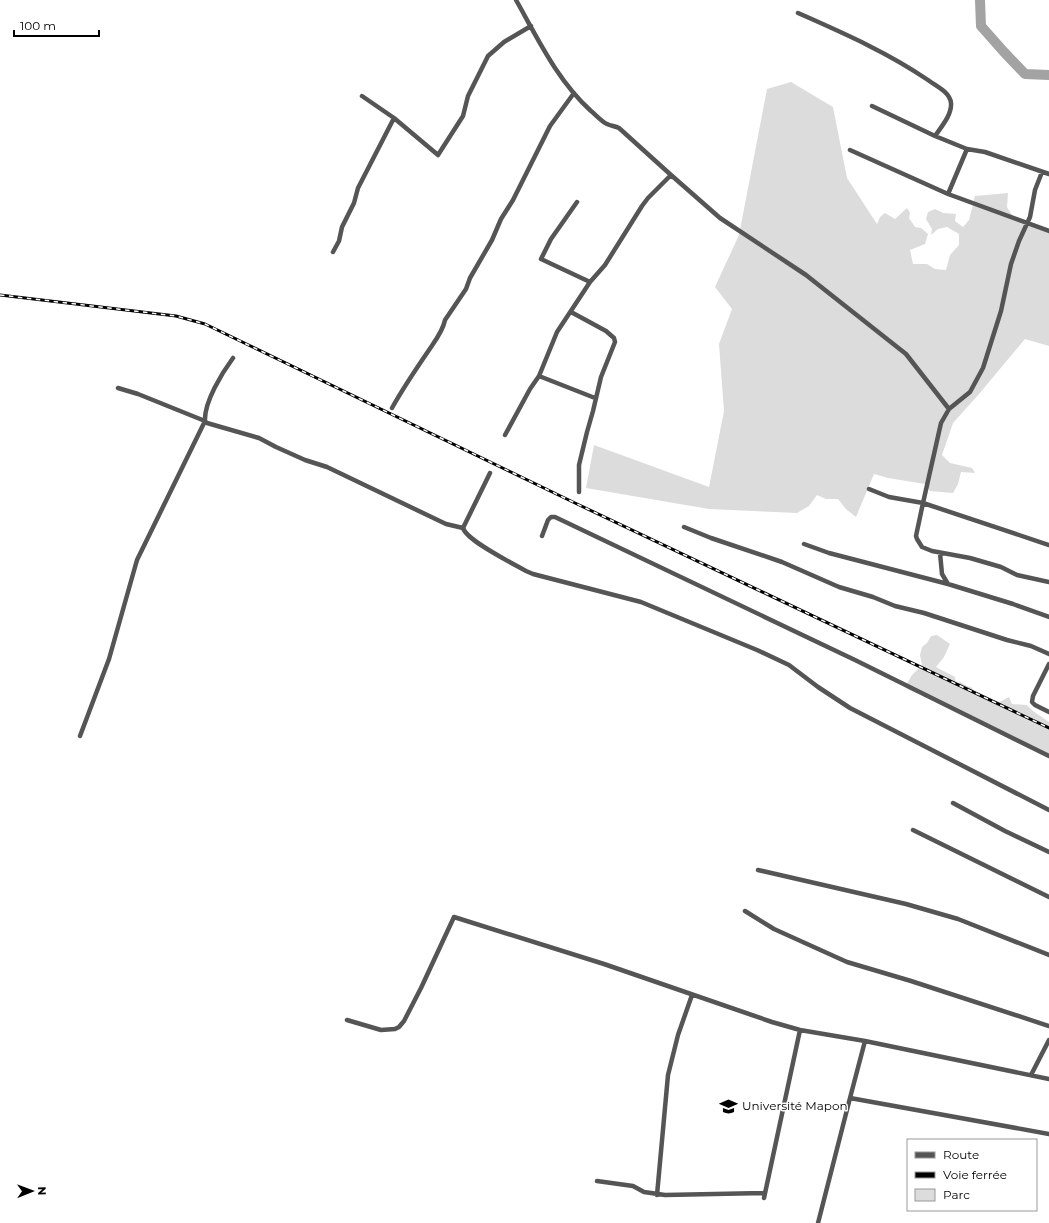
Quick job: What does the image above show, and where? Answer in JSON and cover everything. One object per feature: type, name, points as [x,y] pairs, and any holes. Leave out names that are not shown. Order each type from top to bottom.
[{"type":"street","points":[[516,0],[550,61],[568,87],[599,119],[619,128],[720,218],[806,275],[906,354],[949,409]]},
{"type":"street","points":[[798,14],[885,53],[944,90],[952,104],[950,114],[935,136]]},
{"type":"street","points":[[362,96],[394,118],[438,155],[463,116],[468,96],[488,56],[504,42],[531,26]]},
{"type":"street","points":[[392,408],[402,389],[437,340],[445,320],[466,289],[470,278],[492,240],[501,219],[513,200],[550,126],[574,93]]},
{"type":"street","points":[[872,106],[935,136],[967,149],[985,152],[1049,174]]},
{"type":"street","points":[[333,252],[339,241],[345,220],[354,203],[358,188],[394,118]]},
{"type":"street","points":[[948,194],[967,149]]},
{"type":"street","points":[[850,150],[948,194],[1049,230]]},
{"type":"street","points":[[1042,172],[1035,190],[1027,223],[1011,264],[1001,311],[984,368],[970,392],[949,409],[941,423],[923,504],[917,539],[924,548],[940,553],[970,558],[1001,567],[1017,575],[1049,582]]},
{"type":"street","points":[[505,435],[530,389],[539,376],[557,332],[590,282],[605,265],[642,206],[671,175]]},
{"type":"street","points":[[577,202],[551,238],[541,259],[590,282]]},
{"type":"street","points":[[571,312],[606,331],[615,340],[601,377],[595,398],[594,411],[579,465],[579,492]]},
{"type":"street","points":[[80,736],[108,659],[137,560],[205,421],[205,414],[213,392],[233,358]]},
{"type":"street","points":[[539,376],[595,398]]},
{"type":"street","points":[[118,388],[138,394],[207,423],[259,438],[305,460],[327,467],[446,524],[463,528]]},
{"type":"street","points":[[463,528],[490,473]]},
{"type":"street","points":[[869,489],[889,497],[923,504],[1049,545]]},
{"type":"street","points":[[542,536],[548,520],[551,517],[555,517],[840,653],[1049,756]]},
{"type":"street","points":[[684,527],[711,538],[787,564],[839,587],[860,592],[895,606],[924,613],[1007,640],[1031,646],[1049,654]]},
{"type":"street","points":[[463,528],[466,534],[476,543],[533,574],[642,602],[754,648],[789,665],[818,687],[850,708],[1049,810]]},
{"type":"street","points":[[804,544],[829,553],[948,584],[1049,617]]},
{"type":"street","points":[[940,553],[942,574],[948,584]]},
{"type":"street","points":[[1049,664],[1033,696],[1032,702],[1049,712]]},
{"type":"street","points":[[952,803],[1005,832],[1049,852]]},
{"type":"street","points":[[914,830],[1049,897]]},
{"type":"street","points":[[758,870],[928,910],[958,919],[1049,955]]},
{"type":"street","points":[[745,911],[774,929],[847,962],[911,981],[1049,1026]]},
{"type":"street","points":[[346,1020],[381,1030],[395,1029],[399,1026],[404,1021],[454,917],[604,964],[736,1010],[800,1030],[865,1041],[1032,1075],[1049,1080]]},
{"type":"street","points":[[657,1195],[668,1075],[678,1035],[692,995]]},
{"type":"street","points":[[764,1198],[800,1030]]},
{"type":"street","points":[[1032,1075],[1049,1040]]},
{"type":"street","points":[[818,1223],[865,1041]]},
{"type":"street","points":[[850,1098],[1049,1134]]},
{"type":"street","points":[[597,1181],[633,1186],[644,1192],[657,1195],[766,1193]]},
{"type":"green space","points":[[791,82],[833,107],[847,178],[877,224],[880,217],[885,213],[895,219],[907,208],[910,213],[909,218],[915,227],[921,228],[928,234],[925,244],[910,250],[913,264],[927,264],[935,269],[946,270],[950,255],[959,245],[959,234],[947,227],[938,229],[931,235],[932,229],[926,219],[928,212],[935,209],[943,213],[956,214],[955,221],[963,227],[969,220],[975,196],[1008,193],[1007,207],[1015,220],[1049,233],[1049,346],[1025,339],[953,423],[942,455],[950,463],[972,468],[975,473],[961,472],[958,484],[953,493],[930,491],[925,484],[888,478],[874,474],[856,517],[846,509],[838,499],[826,499],[817,495],[809,506],[797,513],[709,509],[586,488],[594,445],[709,487],[724,411],[719,344],[732,309],[715,287],[739,235],[767,89]]},
{"type":"green space","points":[[937,635],[950,644],[944,657],[936,667],[955,677],[956,685],[960,682],[971,687],[977,694],[999,702],[1009,697],[1012,704],[1027,705],[1049,722],[1049,755],[905,687],[912,675],[922,665],[920,655],[922,647],[927,643],[931,636]]},
{"type":"waterway","points":[[980,0],[981,26],[1004,52],[1025,74],[1049,75]]},
{"type":"railway","points":[[0,295],[176,316],[205,324],[575,503],[1049,728]]},
{"type":"place","name":"Université Mapon","points":[[729,1106]]}]
